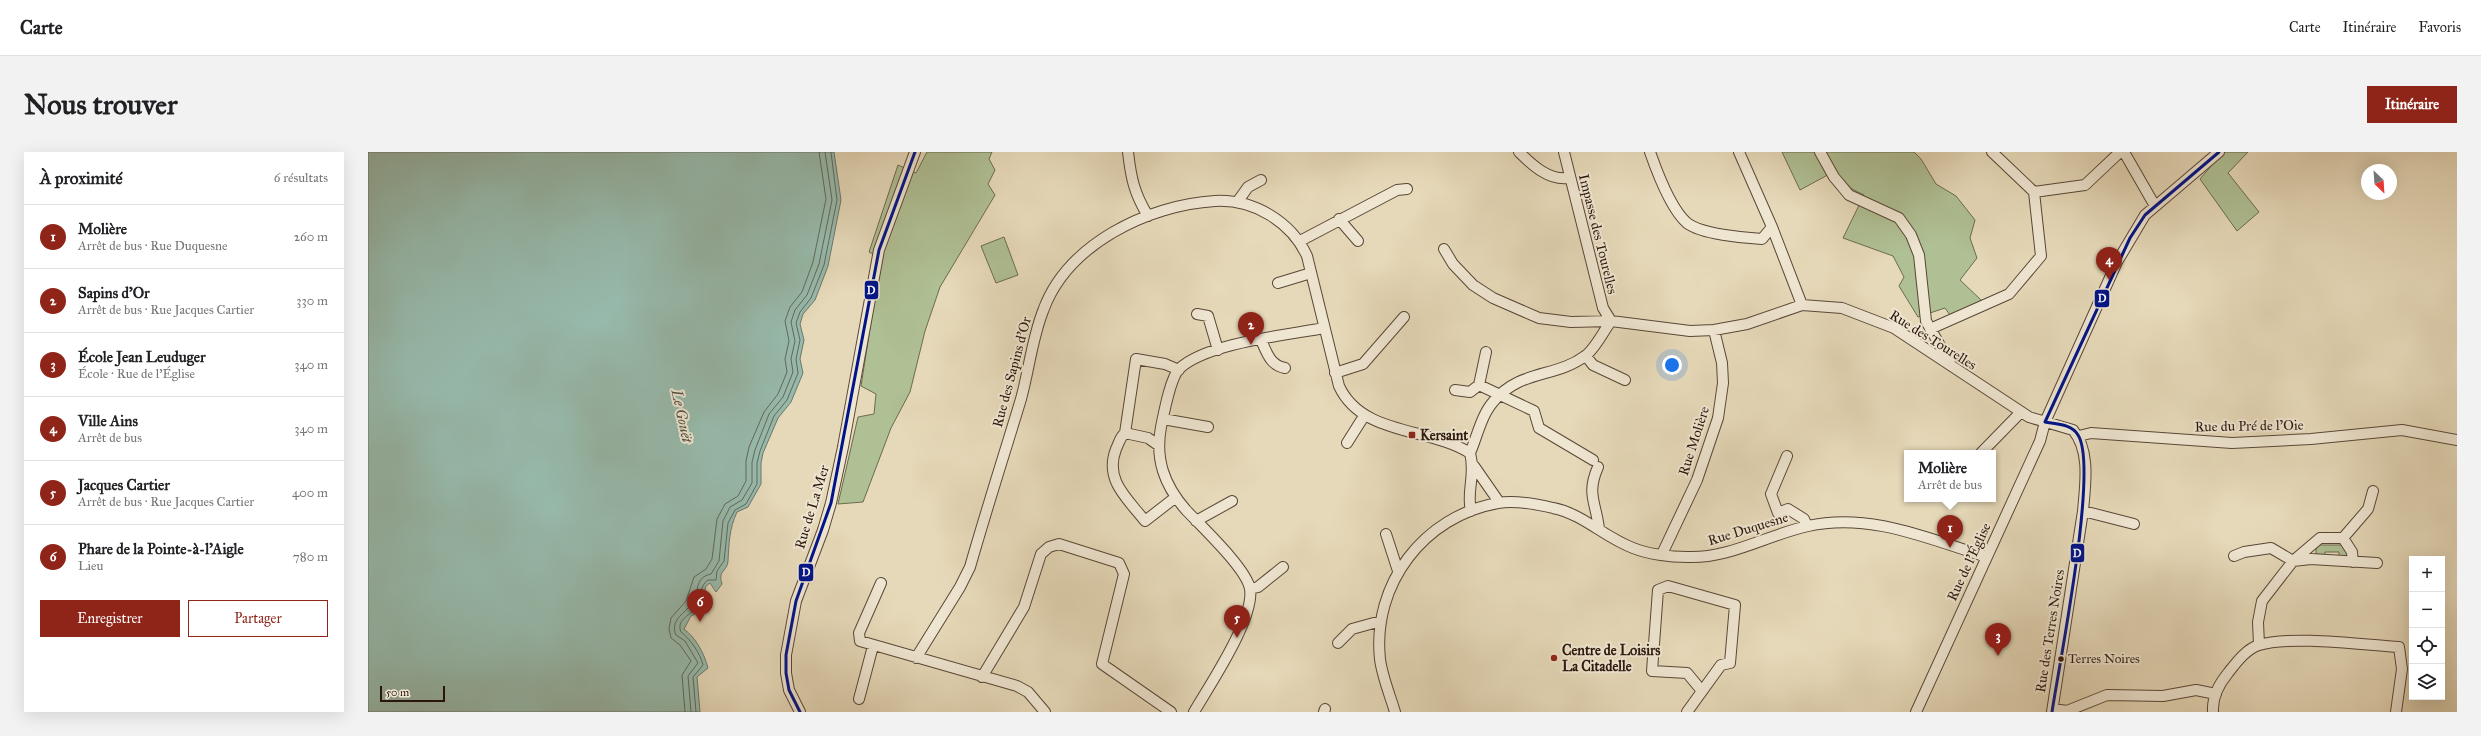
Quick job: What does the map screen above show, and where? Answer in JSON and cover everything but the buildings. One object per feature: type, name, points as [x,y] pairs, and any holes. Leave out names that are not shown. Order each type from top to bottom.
[{"type":"street","name":"Rue de La Mer","points":[[800,712],[789,690],[786,673],[786,655],[798,590],[823,530],[831,502],[861,354],[879,250],[915,152]]},
{"type":"street","points":[[1128,152],[1131,178],[1136,197],[1148,216]]},
{"type":"street","points":[[1519,152],[1533,166],[1546,174],[1569,178]]},
{"type":"street","name":"Impasse des Tourelles","points":[[1564,152],[1569,178],[1603,308],[1610,321]]},
{"type":"street","points":[[1650,152],[1675,210],[1688,224],[1717,234],[1762,238],[1773,245],[1783,257]]},
{"type":"street","points":[[1739,152],[1772,227],[1802,306]]},
{"type":"street","points":[[1820,152],[1834,177],[1850,194],[1898,218],[1911,235],[1919,255],[1926,321],[1952,367]]},
{"type":"street","points":[[1930,329],[2009,294],[2041,256],[2034,192],[1992,152]]},
{"type":"street","points":[[2034,192],[2085,185],[2120,152]]},
{"type":"street","points":[[2124,152],[2155,206]]},
{"type":"street","name":"Rue de l'Église","points":[[1916,712],[2040,441],[2045,422],[2117,262],[2145,215],[2220,152]]},
{"type":"street","points":[[1238,201],[1248,187],[1261,180]]},
{"type":"street","points":[[1300,241],[1338,219],[1397,190],[1407,189]]},
{"type":"street","name":"Rue des Sapins d'Or","points":[[916,658],[960,587],[970,566],[1021,397],[1043,310],[1060,280],[1081,256],[1117,230],[1148,216],[1210,201],[1238,201],[1274,218],[1289,228],[1300,241],[1311,273],[1324,328],[1344,398],[1364,416],[1378,422],[1450,442],[1470,453]]},
{"type":"street","points":[[1338,219],[1358,240]]},
{"type":"street","points":[[1762,238],[1772,227]]},
{"type":"street","name":"Rue des Tourelles","points":[[1444,249],[1453,264],[1473,285],[1493,298],[1539,318],[1571,322],[1610,321],[1690,331],[1714,330],[1747,324],[1802,306],[1842,308],[1894,328],[2029,417],[2045,422]]},
{"type":"street","points":[[1278,283],[1311,273]]},
{"type":"street","points":[[1197,314],[1208,316],[1218,350]]},
{"type":"street","points":[[1336,373],[1363,364],[1404,317]]},
{"type":"street","points":[[1499,502],[1474,466],[1470,453],[1484,416],[1501,394],[1523,379],[1574,363],[1586,356],[1610,321]]},
{"type":"street","points":[[1194,712],[1242,628],[1249,608],[1250,589],[1239,568],[1176,497],[1161,469],[1158,445],[1173,382],[1179,370],[1202,355],[1261,340],[1324,328]]},
{"type":"street","name":"Rue Molière","points":[[1662,554],[1697,480],[1718,418],[1723,383],[1722,363],[1714,330]]},
{"type":"street","points":[[1261,340],[1275,366],[1285,368]]},
{"type":"street","points":[[1455,390],[1470,392],[1479,385],[1486,352]]},
{"type":"street","points":[[1586,356],[1593,365],[1626,380]]},
{"type":"street","points":[[1176,497],[1145,521],[1113,480],[1112,459],[1121,436],[1125,434],[1136,359],[1165,364],[1179,370]]},
{"type":"street","points":[[1479,385],[1501,394],[1534,411],[1539,428],[1595,463],[1591,482],[1591,492],[1597,510],[1599,529]]},
{"type":"street","points":[[1984,450],[2021,412]]},
{"type":"street","points":[[1347,442],[1364,416]]},
{"type":"street","points":[[1163,419],[1208,427]]},
{"type":"street","points":[[2045,422],[2073,430],[2079,436]]},
{"type":"street","name":"Rue du Pré de l'Oie","points":[[2079,436],[2091,433],[2232,443],[2311,439],[2402,430],[2457,440]]},
{"type":"street","points":[[1125,434],[1148,438],[1158,445]]},
{"type":"street","name":"Rue des Terres Noires","points":[[2052,711],[2083,511],[2086,478],[2079,436]]},
{"type":"street","name":"Rue Duquesne","points":[[1787,456],[1771,494],[1778,513],[1788,510],[1804,518],[1807,526]]},
{"type":"street","points":[[1471,511],[1469,504],[1474,466]]},
{"type":"street","points":[[2259,645],[2258,622],[2262,601],[2293,561],[2320,538],[2343,538],[2368,510],[2373,491]]},
{"type":"street","points":[[1196,521],[1232,501]]},
{"type":"street","name":"Rue Duquesne","points":[[1394,712],[1380,660],[1381,620],[1386,600],[1398,571],[1414,550],[1429,535],[1446,523],[1471,511],[1499,502],[1530,503],[1555,508],[1577,515],[1633,548],[1686,557],[1721,554],[1807,526],[1828,522],[1858,521],[1888,527],[1987,557]]},
{"type":"street","points":[[2083,511],[2134,524]]},
{"type":"street","points":[[1386,534],[1398,571]]},
{"type":"street","points":[[2343,538],[2352,552],[2353,562]]},
{"type":"street","points":[[982,677],[1024,607],[1041,554],[1049,547],[1059,544],[1119,563],[1124,574],[1102,664],[1171,712]]},
{"type":"street","points":[[2234,556],[2244,552],[2271,548],[2293,561],[2377,563]]},
{"type":"street","points":[[1250,589],[1258,588],[1283,567]]},
{"type":"street","points":[[881,583],[858,636],[860,641],[873,646],[1017,686],[1028,692],[1045,712]]},
{"type":"street","points":[[1687,712],[1721,665],[1730,663],[1735,605],[1668,586],[1658,590],[1652,671],[1687,673],[1702,691]]},
{"type":"street","points":[[1338,643],[1352,629],[1381,620]]},
{"type":"street","points":[[2213,712],[2216,694],[2236,663],[2259,645],[2289,641],[2399,646],[2402,669],[2396,712]]},
{"type":"street","points":[[859,699],[873,646]]},
{"type":"street","points":[[2052,711],[2067,711],[2107,694],[2163,696],[2196,690],[2216,694]]},
{"type":"shaded area","points":[[927,152],[992,152],[989,159],[995,170],[988,184],[995,195],[940,287],[925,331],[910,392],[891,428],[863,502],[838,504],[858,417],[874,414],[876,394],[861,386],[881,258],[869,252],[898,165],[916,173]]},
{"type":"shaded area","points":[[1782,152],[1914,152],[1921,159],[1936,184],[1956,196],[1975,220],[1970,238],[1977,258],[1960,280],[1982,301],[1950,315],[1945,308],[1918,317],[1899,286],[1904,277],[1893,256],[1843,238],[1864,195],[1852,189],[1835,171],[1800,190]]},
{"type":"shaded area","points":[[2223,152],[2248,152],[2228,173],[2259,212],[2237,231],[2200,179]]},
{"type":"shaded area","points":[[1004,237],[1018,275],[996,283],[981,246]]},
{"type":"shaded area","points":[[2320,545],[2343,545],[2348,550],[2347,556],[2339,559],[2339,552],[2325,552],[2325,558],[2316,554],[2316,549]]},
{"type":"water","name":"Le Gouët","points":[[368,152],[834,152],[841,200],[828,266],[815,300],[803,314],[800,324],[804,340],[800,359],[803,373],[791,402],[778,418],[763,453],[761,463],[761,484],[748,507],[737,512],[734,518],[730,536],[728,564],[721,576],[722,584],[716,592],[710,583],[706,586],[699,612],[691,616],[684,629],[699,646],[708,668],[697,677],[700,712],[368,712]]},
{"type":"transit line","name":"D","points":[[800,712],[789,690],[786,673],[786,655],[796,601],[831,503],[879,250],[915,152]]},
{"type":"transit line","name":"D","points":[[2052,712],[2076,568],[2084,485],[2083,454],[2078,435],[2075,431],[2063,425],[2045,422],[2130,238],[2145,215],[2219,152]]},
{"type":"place","name":"Ville Ains","points":[[2109,280]]},
{"type":"place","name":"Sapins d'Or","points":[[1251,345]]},
{"type":"place","name":"Kersaint","points":[[1412,435]]},
{"type":"place","name":"Molière","points":[[1950,548]]},
{"type":"place","name":"Phare de la Pointe-à-l'Aigle","points":[[700,622]]},
{"type":"place","name":"Jacques Cartier","points":[[1237,638]]},
{"type":"place","name":"École Jean Leuduger","points":[[1998,656]]},
{"type":"place","name":"Centre de Loisirs La Citadelle","points":[[1554,658]]},
{"type":"place","name":"Terres Noires","points":[[2061,659]]}]
